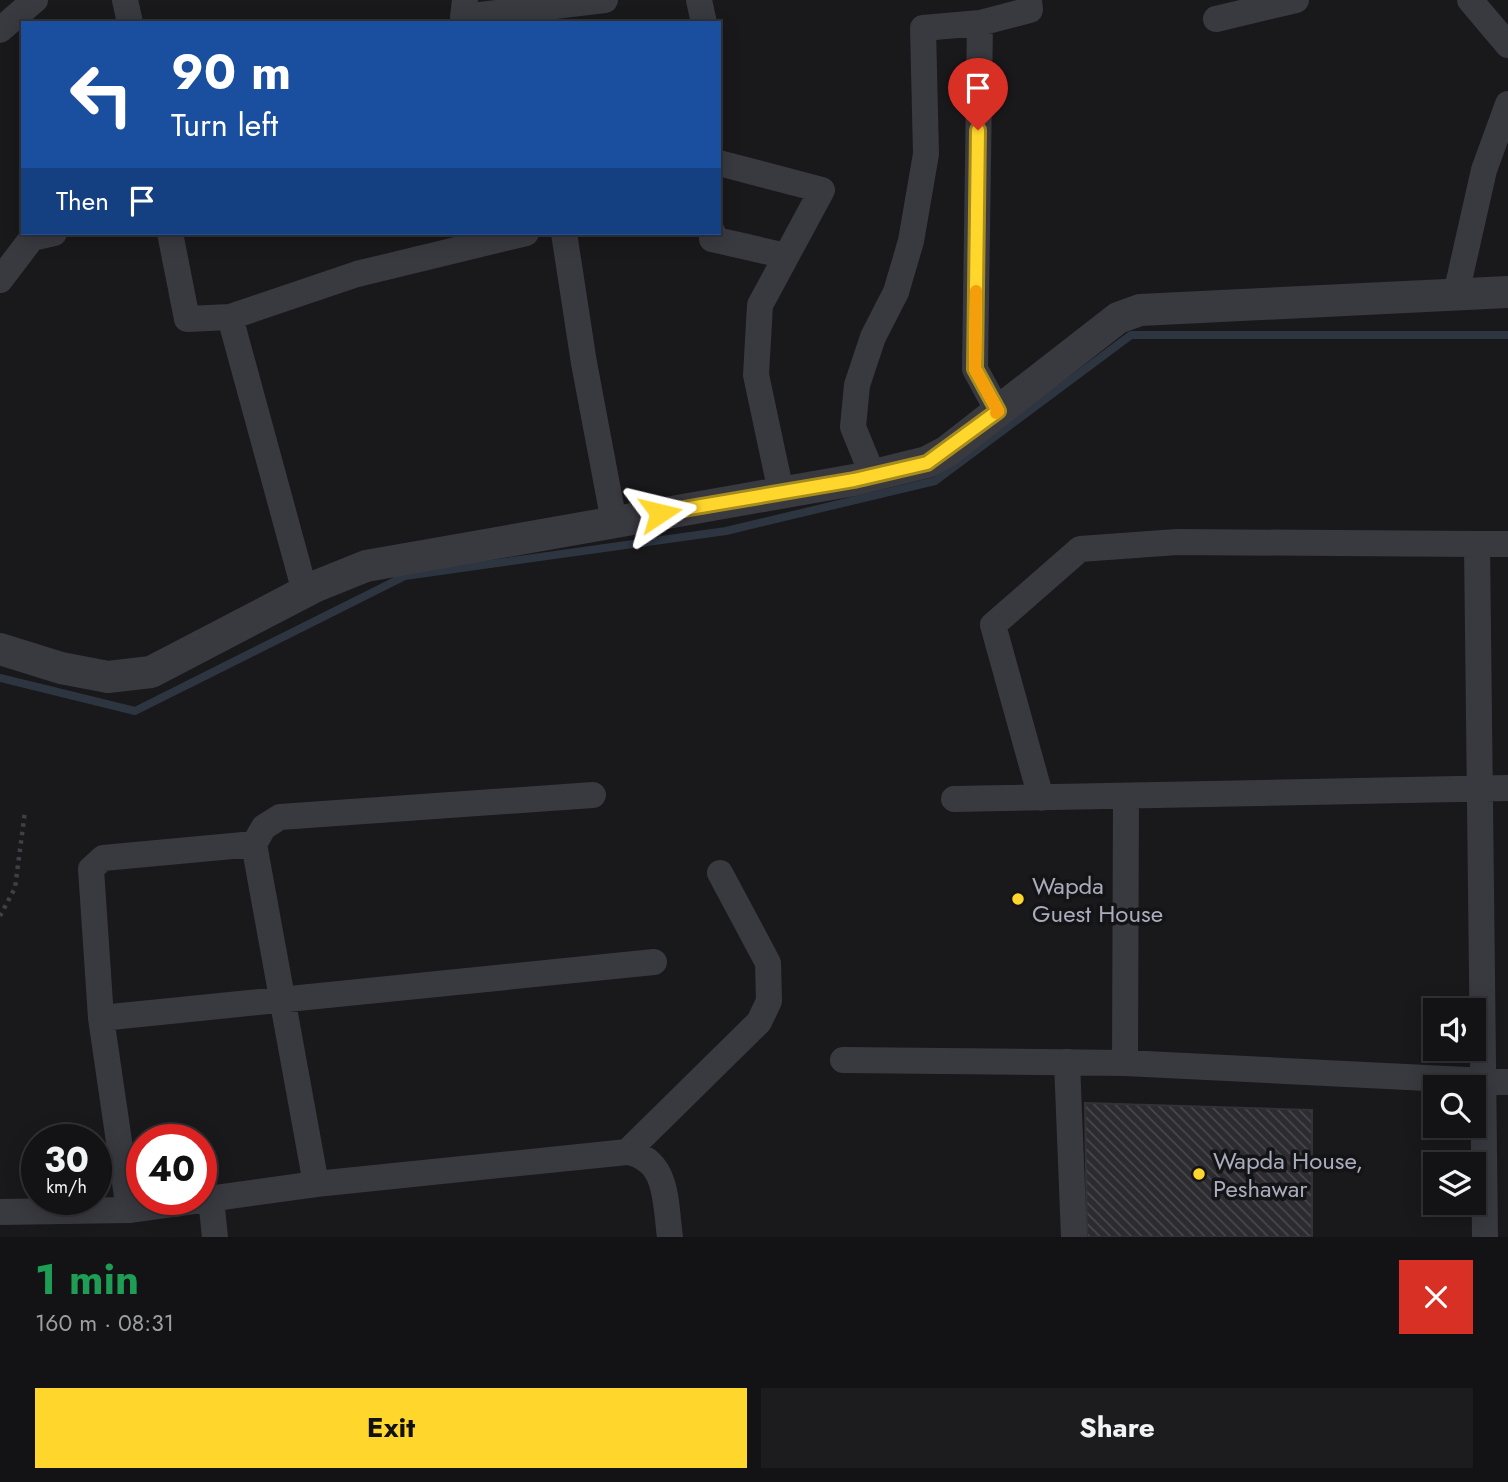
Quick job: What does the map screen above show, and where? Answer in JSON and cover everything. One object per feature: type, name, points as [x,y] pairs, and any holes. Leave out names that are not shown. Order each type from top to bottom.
[{"type":"street","points":[[0,30],[35,0]]},
{"type":"street","points":[[125,0],[130,21]]},
{"type":"street","points":[[465,0],[463,17],[605,0]]},
{"type":"street","points":[[699,0],[704,21]]},
{"type":"street","points":[[873,476],[853,427],[857,385],[873,337],[896,292],[911,241],[926,154],[923,28],[980,23],[1030,10],[1029,0]]},
{"type":"street","points":[[1216,19],[1296,0]]},
{"type":"street","points":[[1469,0],[1508,45]]},
{"type":"street","points":[[980,23],[975,369],[998,411]]},
{"type":"street","points":[[1455,293],[1484,170],[1508,104]]},
{"type":"street","points":[[721,164],[822,190],[760,305],[756,375],[780,492]]},
{"type":"street","points":[[0,280],[32,238],[45,235]]},
{"type":"street","points":[[170,235],[187,318],[230,317],[356,274],[518,235]]},
{"type":"street","points":[[564,235],[584,363],[614,522]]},
{"type":"street","points":[[713,235],[712,239],[786,256]]},
{"type":"street","points":[[0,649],[61,668],[108,677],[151,672],[304,593],[366,566],[873,476],[927,463],[1118,318],[1140,310],[1508,292]]},
{"type":"street","points":[[230,317],[304,593]]},
{"type":"street","points":[[1041,798],[993,625],[1080,549],[1177,542],[1508,544]]},
{"type":"street","points":[[1477,544],[1480,788],[1496,1082],[1485,1237]]},
{"type":"street","points":[[954,799],[1508,788]]},
{"type":"street","points":[[316,1184],[254,844],[264,827],[280,817],[593,795]]},
{"type":"street","points":[[1125,1063],[1126,796]]},
{"type":"street","points":[[126,1189],[101,1018],[92,869],[103,858],[254,844]]},
{"type":"street","points":[[627,1152],[759,1022],[769,1001],[768,963],[720,873]]},
{"type":"street","points":[[101,1018],[281,1002],[654,962]]},
{"type":"street","points":[[843,1060],[1125,1063],[1496,1082]]},
{"type":"street","points":[[1067,1062],[1074,1237]]},
{"type":"street","points":[[217,1198],[316,1184],[627,1152],[648,1159],[662,1178],[670,1237]]},
{"type":"street","points":[[0,1212],[126,1210]]},
{"type":"street","points":[[213,1215],[215,1237]]},
{"type":"path","points":[[0,915],[15,888],[25,811]]},
{"type":"building","name":"Wapda House, Peshawar","points":[[1085,1103],[1312,1110],[1312,1237],[1087,1237]]},
{"type":"waterway","points":[[0,678],[135,711],[405,576],[726,531],[935,481],[1131,335],[1508,335]]},
{"type":"slow traffic","points":[[976,291],[975,369],[998,411],[996,413]]},
{"type":"place","name":"Wapda Guest House","points":[[1018,899]]},
{"type":"place","name":"Wapda House, Peshawar","points":[[1199,1174]]},
{"type":"route","points":[[660,513],[854,480],[927,463],[946,452],[998,411],[975,369],[978,130]]}]
